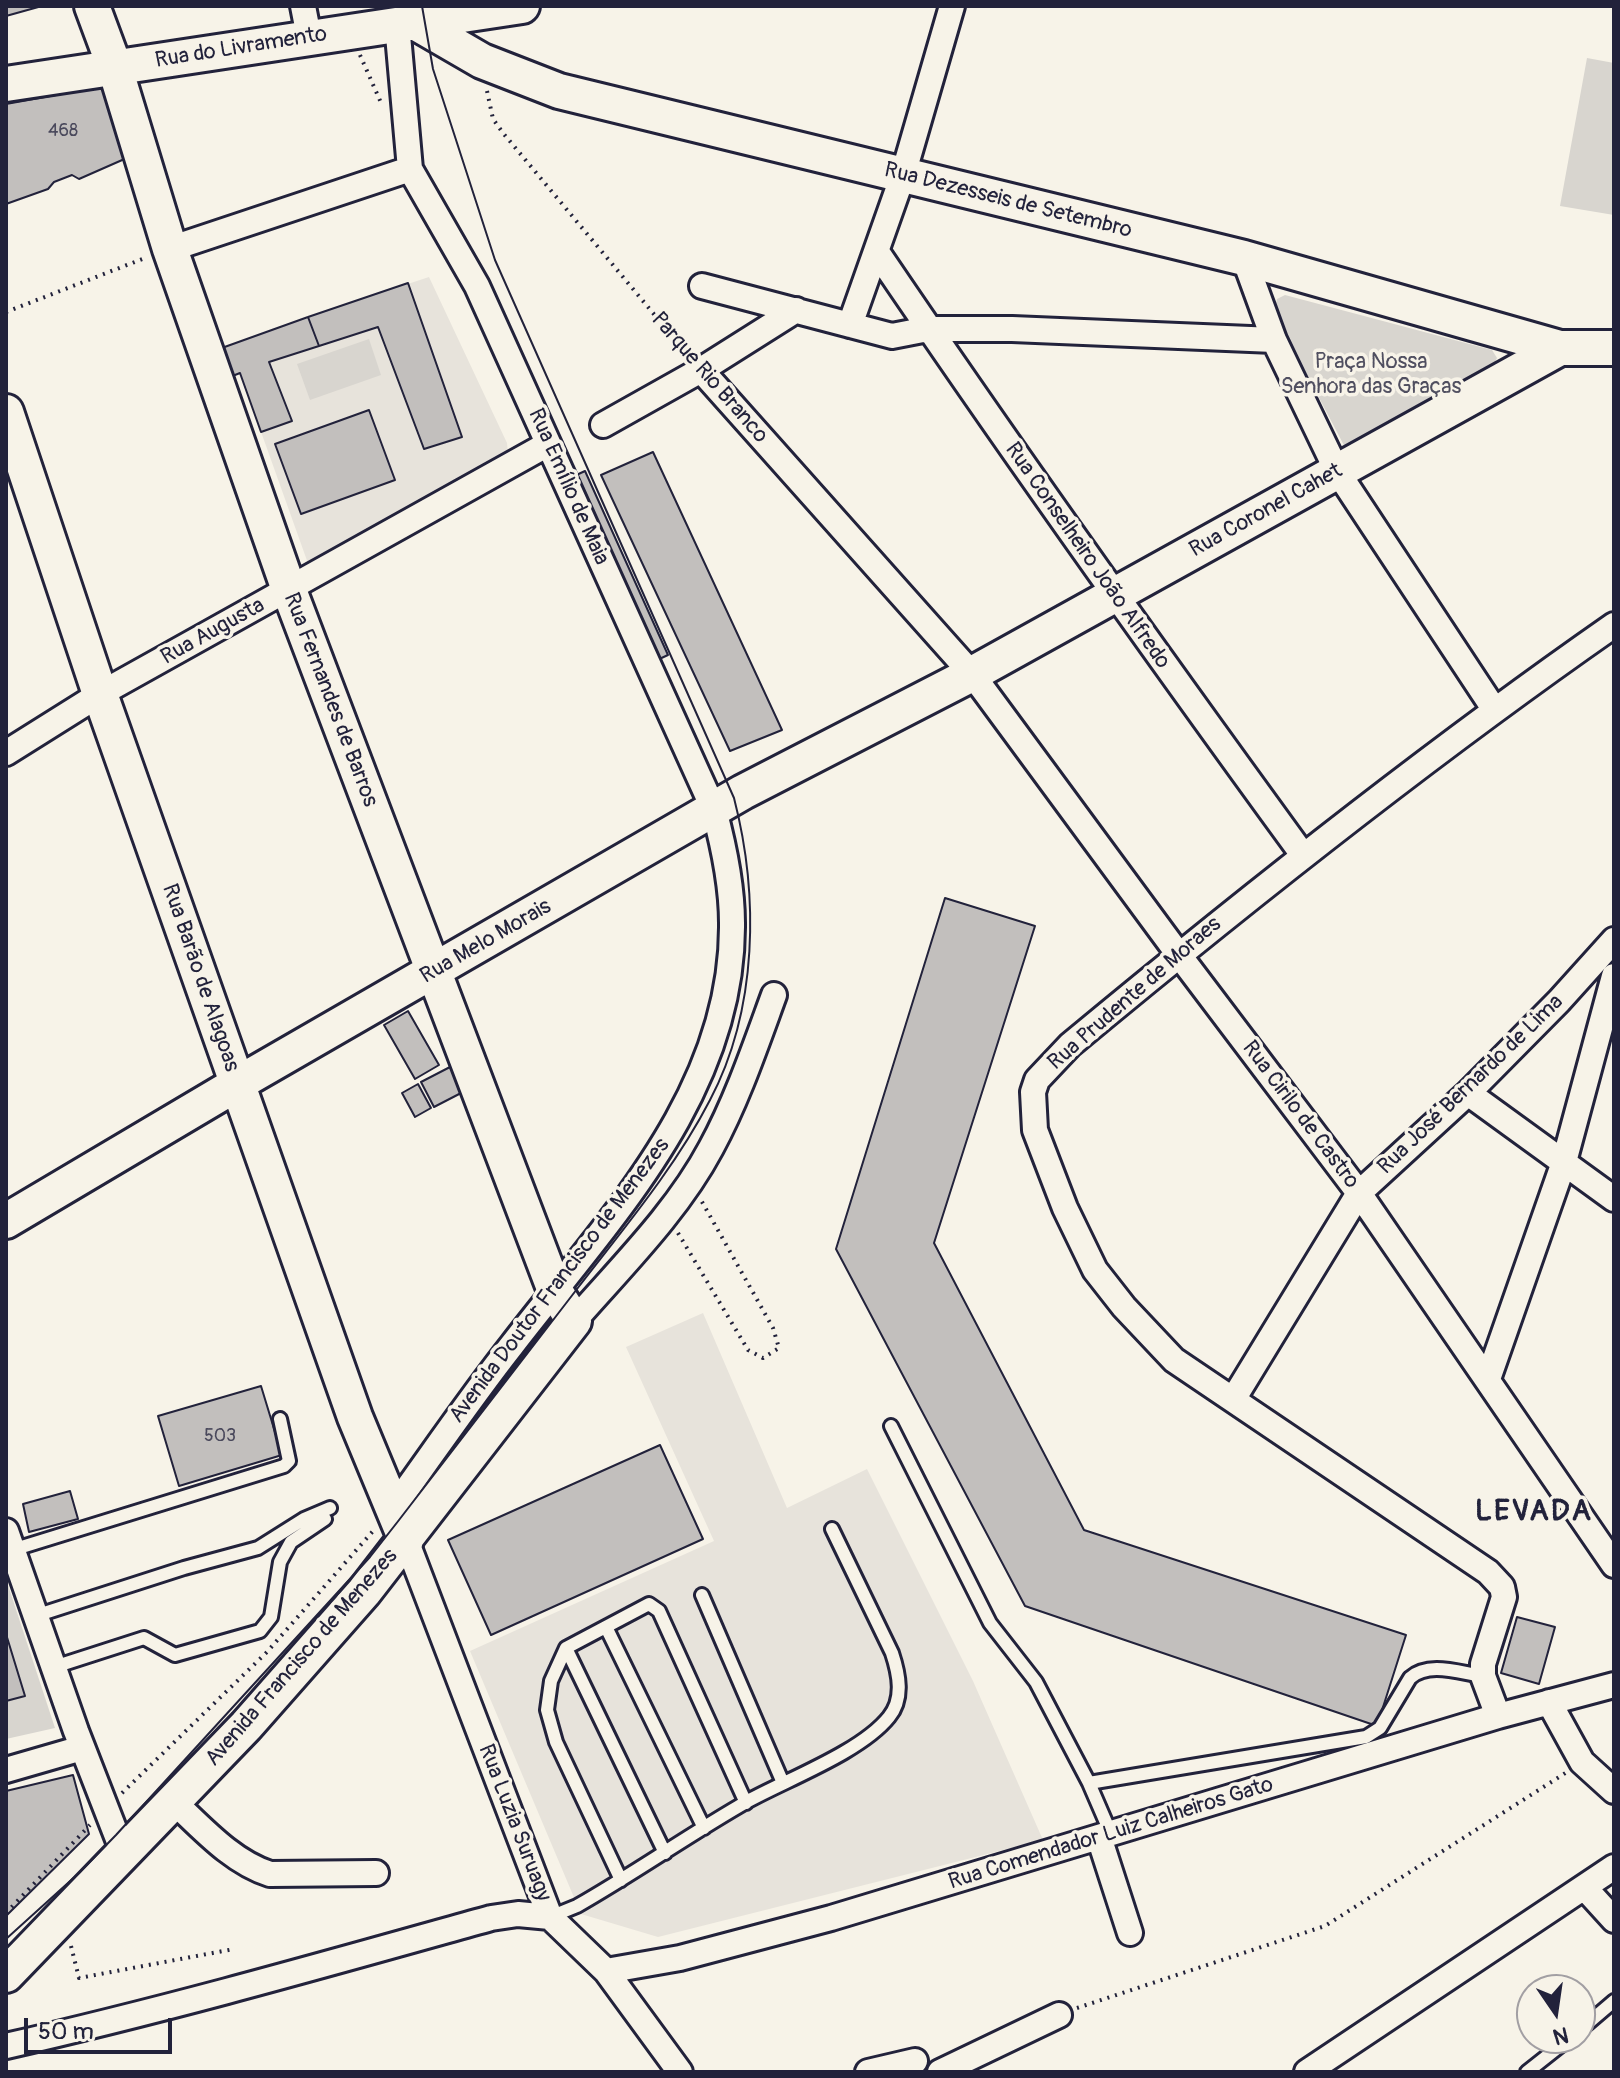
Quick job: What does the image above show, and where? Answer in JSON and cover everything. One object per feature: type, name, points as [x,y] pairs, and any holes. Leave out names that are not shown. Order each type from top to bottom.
[{"type":"street","name":"Rua Fernandes de Barros","points":[[92,6],[115,68],[170,249],[289,590],[555,1291],[574,1321]]},
{"type":"street","name":"Rua do Livramento","points":[[6,84],[115,68],[306,22],[349,31],[411,18],[522,6]]},
{"type":"street","points":[[850,325],[903,175],[952,6]]},
{"type":"street","name":"Rua Dezesseis de Setembro","points":[[411,18],[482,61],[559,91],[1244,258],[1560,348],[1614,348]]},
{"type":"street","name":"Rua Emílio de Maia","points":[[411,18],[410,169],[477,286],[714,810]]},
{"type":"street","points":[[170,249],[410,169]]},
{"type":"street","name":"Rua Conselheiro João Alfredo","points":[[877,252],[1114,596],[1303,855]]},
{"type":"street","points":[[1244,258],[1274,340],[1337,471],[1494,709]]},
{"type":"street","points":[[702,286],[892,336],[928,329],[1027,330],[1274,340]]},
{"type":"street","points":[[603,425],[701,370],[796,310]]},
{"type":"street","name":"Rua Coronel Cahet","points":[[972,674],[1560,348]]},
{"type":"street","name":"Parque Rio Branco","points":[[701,370],[972,674]]},
{"type":"street","name":"Rua Barão de Alagoas","points":[[6,412],[100,694],[355,1417],[406,1540]]},
{"type":"street","name":"Rua Augusta","points":[[6,753],[100,694],[548,444]]},
{"type":"street","name":"Rua Prudente de Moraes","points":[[1483,1676],[1483,1664],[1504,1597],[1502,1587],[1493,1576],[1174,1360],[1124,1307],[1095,1270],[1065,1208],[1035,1130],[1033,1092],[1037,1080],[1070,1045],[1303,855],[1494,709],[1614,625]]},
{"type":"street","name":"Rua Melo Morais","points":[[6,1221],[743,792],[972,674]]},
{"type":"street","name":"Rua Cirilo de Castro","points":[[972,674],[1359,1193],[1614,1565]]},
{"type":"street","name":"Avenida Doutor Francisco de Menezes","points":[[394,1507],[511,1345],[657,1155],[697,1085],[728,980],[732,924],[726,853],[714,810]]},
{"type":"street","name":"Rua José Bernardo de Lima","points":[[1234,1398],[1359,1193],[1468,1093],[1614,940]]},
{"type":"street","points":[[1488,1379],[1564,1162],[1614,976]]},
{"type":"street","points":[[574,1321],[666,1213],[711,1149],[739,1089],[774,995]]},
{"type":"street","points":[[1468,1093],[1614,1199]]},
{"type":"street","name":"Avenida Francisco de Menezes","points":[[6,1975],[246,1726],[364,1592],[574,1321]]},
{"type":"street","points":[[9,1540],[54,1667],[73,1744],[107,1808],[123,1852]]},
{"type":"street","name":"Rua Luzia Suruagy","points":[[406,1540],[550,1917],[606,1971],[680,2072]]},
{"type":"street","points":[[1483,1676],[1498,1716]]},
{"type":"street","name":"Rua Comendador Luiz Calheiros Gato","points":[[606,1971],[680,1958],[831,1918],[1498,1716],[1614,1685]]},
{"type":"street","points":[[1549,1702],[1582,1762],[1614,1791]]},
{"type":"street","points":[[6,1770],[73,1744]]},
{"type":"street","points":[[173,1801],[242,1862],[256,1870],[270,1874],[376,1873]]},
{"type":"street","points":[[1105,1836],[1130,1933]]},
{"type":"street","points":[[1307,2072],[1614,1867]]},
{"type":"street","points":[[1584,1887],[1614,1920]]},
{"type":"street","points":[[6,2046],[100,2025],[491,1918],[518,1914],[550,1917]]},
{"type":"street","points":[[940,2072],[1059,2015]]},
{"type":"street","points":[[868,2072],[915,2061]]},
{"type":"lane","points":[[9,1540],[284,1466],[290,1455],[280,1419]]},
{"type":"lane","points":[[891,1426],[990,1623],[1036,1682],[1089,1783],[1105,1836]]},
{"type":"lane","points":[[35,1616],[184,1568],[258,1548],[304,1519],[328,1514],[291,1542],[280,1562],[271,1617],[260,1631],[175,1655],[144,1638],[54,1667]]},
{"type":"lane","points":[[550,1917],[577,1906],[746,1803],[873,1733],[891,1716],[898,1698],[898,1674],[892,1653],[832,1529]]},
{"type":"lane","points":[[702,1595],[783,1783]]},
{"type":"lane","points":[[621,1880],[556,1742],[547,1710],[551,1681],[566,1648],[649,1604],[659,1611],[746,1803]]},
{"type":"lane","points":[[606,1627],[704,1828]]},
{"type":"lane","points":[[566,1648],[665,1853]]},
{"type":"lane","points":[[1089,1783],[1366,1737],[1380,1728],[1416,1673],[1436,1669],[1483,1676]]},
{"type":"lane","points":[[1596,2016],[1614,2001]]},
{"type":"lane","points":[[1527,2072],[1550,2054]]},
{"type":"path","points":[[349,31],[386,114]]},
{"type":"path","name":"Parque Rio Branco","points":[[482,61],[493,119],[701,370]]},
{"type":"path","points":[[6,312],[170,249]]},
{"type":"path","points":[[666,1213],[748,1350],[763,1358],[779,1348],[773,1328],[690,1181]]},
{"type":"path","points":[[6,1913],[107,1808],[267,1652],[394,1507]]},
{"type":"path","points":[[1059,2015],[1110,1995],[1325,1926],[1582,1762]]},
{"type":"path","points":[[63,1915],[79,1978],[234,1949]]},
{"type":"shaded area","points":[[429,277],[507,443],[508,455],[310,569],[240,373],[308,317]]},
{"type":"shaded area","points":[[703,1313],[787,1508],[867,1469],[973,1681],[1043,1840],[658,1937],[581,1914],[470,1651],[714,1541],[626,1347]]},
{"type":"green space","points":[[1587,58],[1614,63],[1614,215],[1560,206]]},
{"type":"green space","name":"Praça Nossa Senhora das Graças","points":[[1285,295],[1492,350],[1497,358],[1493,366],[1348,453],[1274,312],[1277,299]]},
{"type":"green space","points":[[369,339],[381,375],[310,400],[297,364]]},
{"type":"green space","points":[[6,1579],[55,1728],[6,1739]]},
{"type":"building","points":[[6,6],[42,6],[6,16]]},
{"type":"building","points":[[106,86],[129,157],[79,179],[72,175],[54,182],[48,189],[6,204],[6,104]]},
{"type":"building","points":[[408,283],[462,437],[424,449],[378,327],[319,346],[308,317]]},
{"type":"building","points":[[308,317],[319,346],[269,362],[292,421],[261,432],[240,373],[230,377],[219,349]]},
{"type":"building","points":[[369,410],[395,480],[301,514],[275,444]]},
{"type":"building","points":[[653,452],[782,730],[730,751],[601,475]]},
{"type":"building","points":[[585,471],[668,655],[655,661],[572,477]]},
{"type":"building","points":[[945,898],[1035,926],[934,1243],[1084,1530],[1406,1635],[1377,1726],[1025,1606],[836,1249]]},
{"type":"building","points":[[408,1011],[439,1065],[415,1079],[384,1025]]},
{"type":"building","points":[[450,1067],[463,1092],[434,1107],[421,1082]]},
{"type":"building","points":[[418,1084],[431,1108],[415,1117],[402,1093]]},
{"type":"building","points":[[261,1386],[282,1455],[179,1486],[158,1416]]},
{"type":"building","points":[[660,1445],[703,1539],[491,1635],[448,1540]]},
{"type":"building","points":[[70,1491],[78,1519],[29,1532],[23,1504]]},
{"type":"building","points":[[1517,1617],[1555,1627],[1539,1684],[1501,1673]]},
{"type":"building","points":[[6,1634],[25,1696],[6,1701]]},
{"type":"building","points":[[73,1775],[89,1834],[6,1916],[6,1791]]},
{"type":"tram line","points":[[6,1939],[116,1835],[370,1557],[665,1174],[710,1100],[738,1028],[745,990],[750,912],[748,873],[734,798],[495,260],[433,69],[422,6]]},
{"type":"district","name":"LEVADA","points":[[1534,1512]]}]
